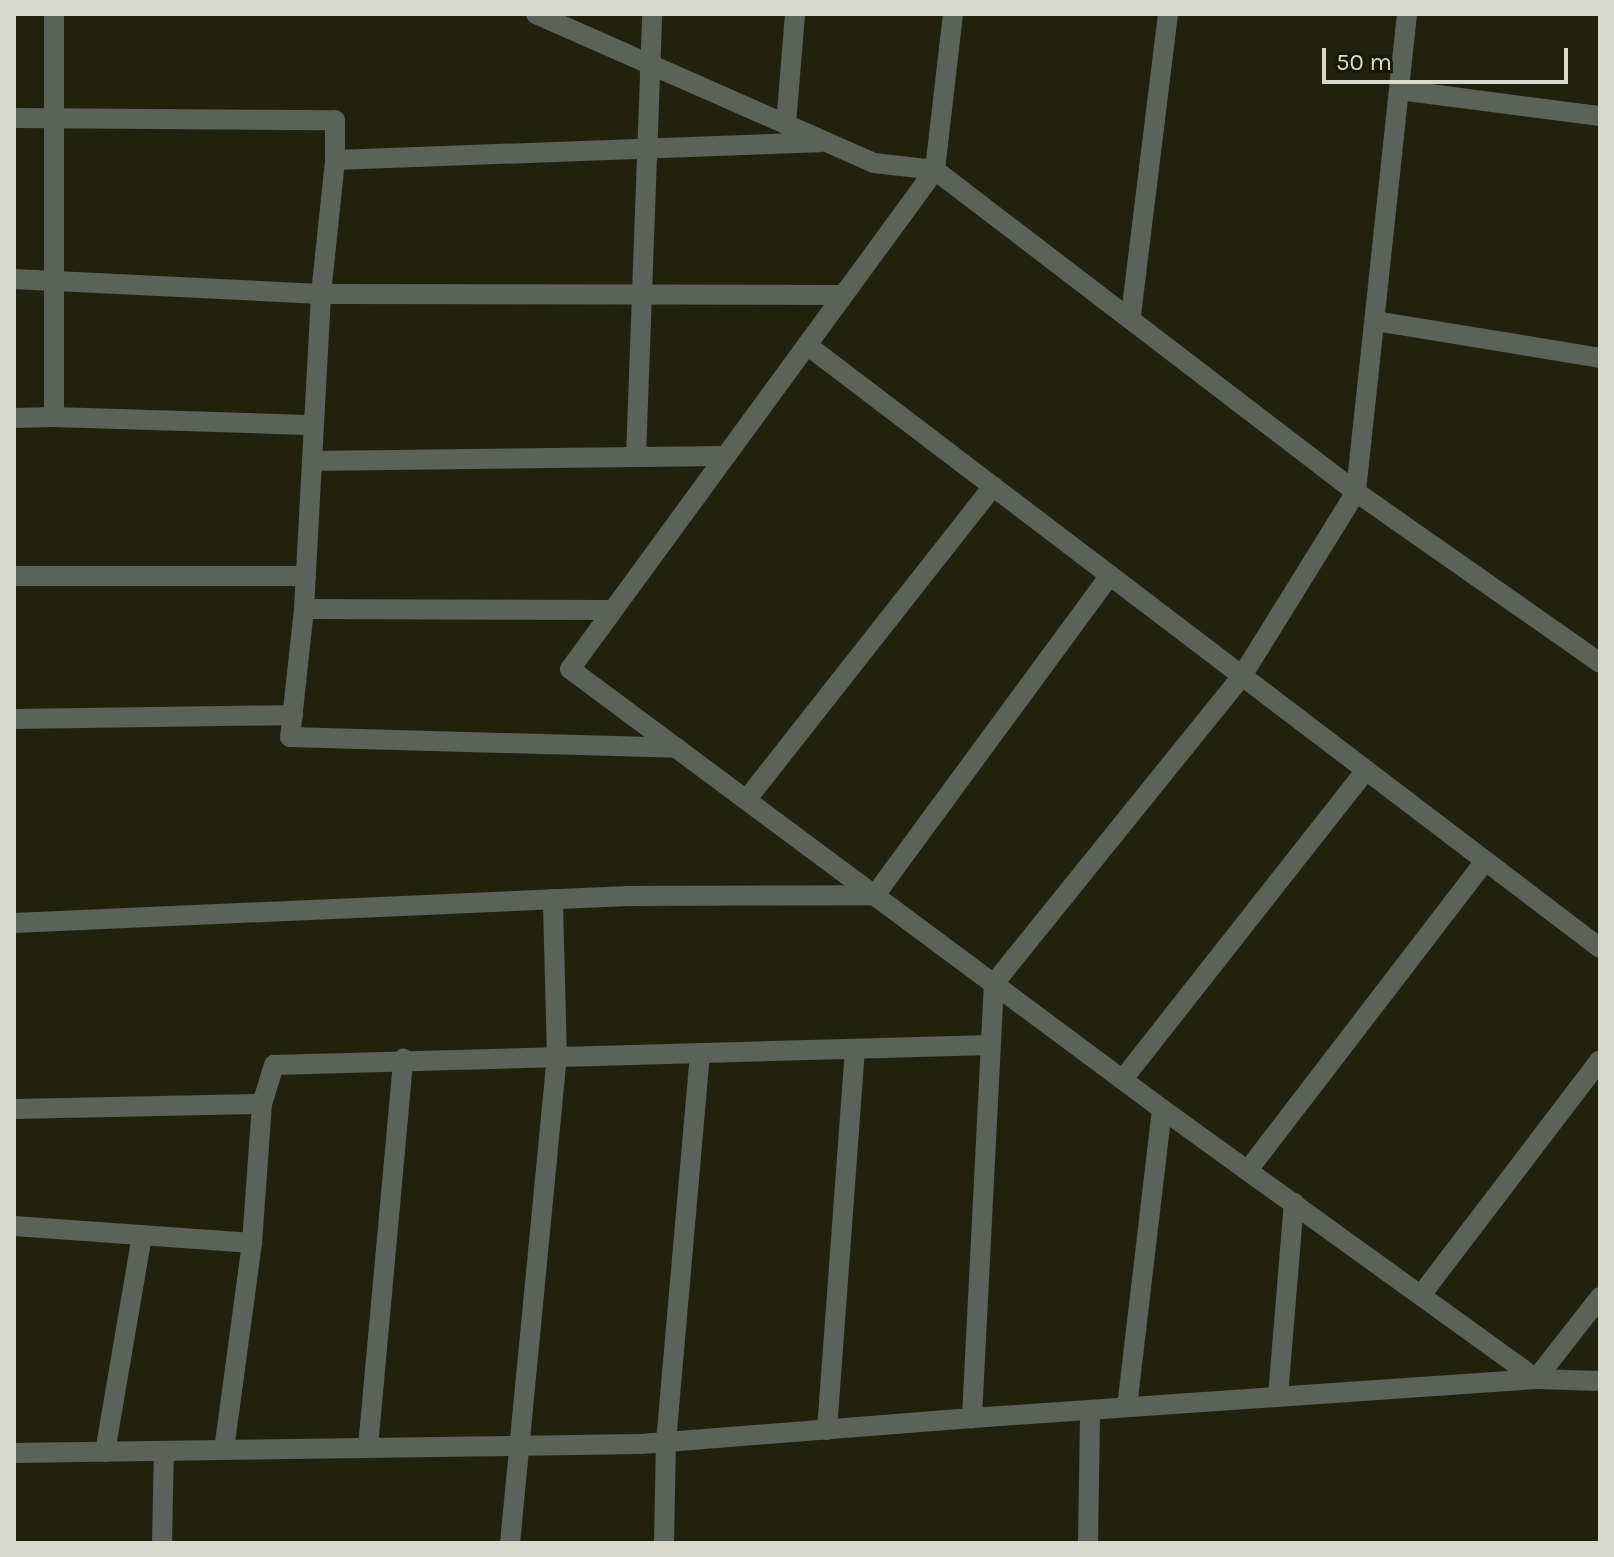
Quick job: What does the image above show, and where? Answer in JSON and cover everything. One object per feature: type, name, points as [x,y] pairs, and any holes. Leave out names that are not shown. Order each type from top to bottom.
[{"type":"street","points":[[54,14],[50,279],[54,417]]},
{"type":"street","points":[[536,14],[874,163],[935,170],[1131,315],[1356,492],[1599,656]]},
{"type":"street","points":[[636,457],[652,14]]},
{"type":"street","points":[[786,124],[795,14]]},
{"type":"street","points":[[953,14],[935,170],[570,669],[1162,1109],[1536,1379]]},
{"type":"street","points":[[1131,315],[1168,14]]},
{"type":"street","points":[[972,1418],[994,983],[1242,676],[1356,492],[1407,14]]},
{"type":"street","points":[[1399,90],[1600,116]]},
{"type":"street","points":[[14,118],[335,120],[335,160],[321,294],[304,609],[290,737],[677,748]]},
{"type":"street","points":[[335,160],[826,141]]},
{"type":"street","points":[[14,279],[321,294],[843,295]]},
{"type":"street","points":[[1375,321],[1600,358]]},
{"type":"street","points":[[807,345],[1600,948]]},
{"type":"street","points":[[14,418],[314,425]]},
{"type":"street","points":[[312,461],[726,456]]},
{"type":"street","points":[[747,799],[993,486]]},
{"type":"street","points":[[875,895],[1110,575]]},
{"type":"street","points":[[14,576],[306,576]]},
{"type":"street","points":[[304,609],[613,610]]},
{"type":"street","points":[[14,719],[293,715]]},
{"type":"street","points":[[1123,1079],[1366,770]]},
{"type":"street","points":[[1248,1170],[1485,861]]},
{"type":"street","points":[[14,923],[553,899],[875,895]]},
{"type":"street","points":[[510,1543],[557,1057],[553,899]]},
{"type":"street","points":[[224,1450],[252,1243],[262,1104],[274,1065],[403,1059],[991,1045]]},
{"type":"street","points":[[827,1430],[855,1049]]},
{"type":"street","points":[[664,1543],[666,1442],[700,1053]]},
{"type":"street","points":[[368,1447],[403,1059]]},
{"type":"street","points":[[1421,1295],[1600,1060]]},
{"type":"street","points":[[14,1109],[262,1104]]},
{"type":"street","points":[[1127,1407],[1162,1109]]},
{"type":"street","points":[[1278,1396],[1294,1203]]},
{"type":"street","points":[[14,1226],[252,1243]]},
{"type":"street","points":[[105,1452],[142,1235]]},
{"type":"street","points":[[1536,1379],[1600,1297]]},
{"type":"street","points":[[14,1453],[666,1442],[1536,1379],[1600,1381]]},
{"type":"street","points":[[1088,1543],[1090,1410]]},
{"type":"street","points":[[162,1543],[164,1451]]}]
